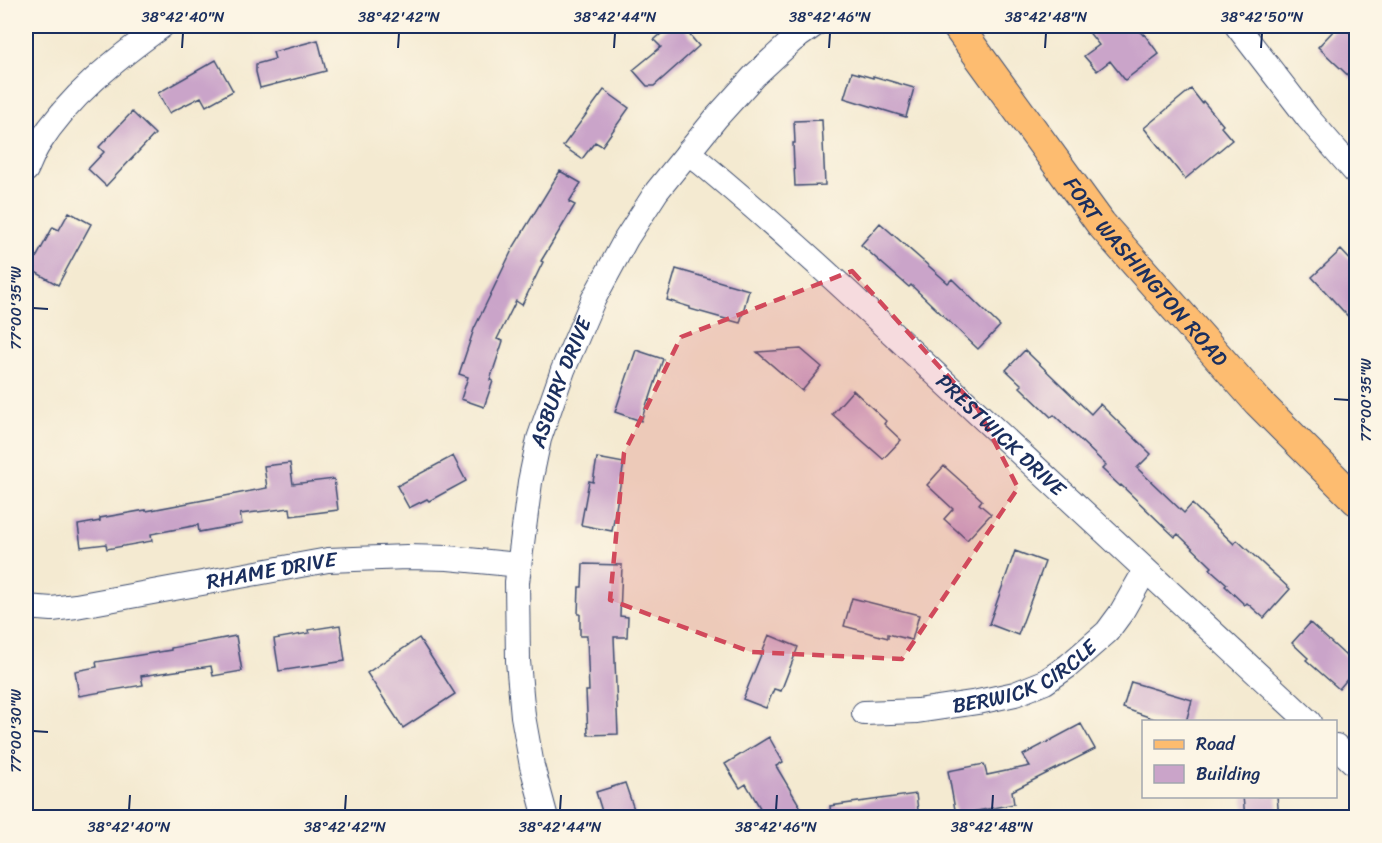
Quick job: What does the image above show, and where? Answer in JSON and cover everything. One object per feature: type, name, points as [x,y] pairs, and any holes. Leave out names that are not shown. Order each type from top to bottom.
[{"type":"main road","name":"FORT WASHINGTON ROAD","points":[[957,26],[1101,224],[1258,402],[1356,500]]},
{"type":"street","points":[[26,170],[38,145],[63,112],[97,76],[162,26]]},
{"type":"street","name":"ASBURY DRIVE","points":[[546,818],[532,766],[523,716],[518,661],[517,582],[530,482],[539,439],[562,370],[626,238],[657,191],[754,75],[813,26]]},
{"type":"street","points":[[1237,26],[1308,118],[1356,173]]},
{"type":"street","name":"PRESTWICK DRIVE","points":[[688,152],[849,293],[1307,720]]},
{"type":"street","name":"RHAME DRIVE","points":[[26,607],[51,609],[76,606],[328,560],[448,558],[519,565]]},
{"type":"street","name":"BERWICK CIRCLE","points":[[864,713],[917,711],[978,702],[1015,694],[1045,682],[1068,666],[1107,632],[1121,613],[1145,571]]},
{"type":"street","points":[[1337,748],[1356,765]]},
{"type":"highlighted area","points":[[852,271],[978,409],[1018,488],[902,659],[751,652],[610,600],[624,453],[681,337]]},
{"type":"building","points":[[670,26],[682,26],[699,46],[654,86],[647,86],[633,70],[661,47],[654,40]]},
{"type":"building","points":[[1084,26],[1135,26],[1159,54],[1125,80],[1110,61],[1097,71],[1084,56],[1099,45]]},
{"type":"building","points":[[1338,26],[1343,26],[1356,38],[1356,83],[1318,47]]},
{"type":"building","points":[[318,40],[326,71],[260,88],[256,64],[275,59],[273,52]]},
{"type":"building","points":[[216,60],[233,91],[206,106],[201,97],[169,113],[158,93]]},
{"type":"building","points":[[852,72],[914,88],[906,117],[844,98]]},
{"type":"building","points":[[1191,89],[1223,125],[1221,127],[1232,140],[1185,179],[1144,128]]},
{"type":"building","points":[[604,90],[629,108],[602,146],[595,142],[582,159],[563,146]]},
{"type":"building","points":[[132,112],[155,134],[106,186],[88,169],[104,152],[99,147]]},
{"type":"building","points":[[822,120],[825,185],[795,186],[794,121]]},
{"type":"building","points":[[560,171],[581,183],[569,202],[575,205],[541,261],[543,262],[522,305],[516,301],[497,339],[503,341],[484,407],[461,399],[468,377],[459,374],[474,329],[513,248]]},
{"type":"building","points":[[69,212],[91,224],[58,285],[30,269],[53,227],[59,230]]},
{"type":"building","points":[[880,223],[948,283],[952,279],[1000,326],[978,349],[911,285],[909,287],[861,245]]},
{"type":"building","points":[[1341,250],[1356,266],[1356,325],[1312,277]]},
{"type":"building","points":[[676,269],[749,290],[740,323],[667,300]]},
{"type":"building","points":[[801,349],[822,367],[802,391],[757,352]]},
{"type":"building","points":[[636,350],[663,359],[641,421],[615,412]]},
{"type":"building","points":[[1025,350],[1091,414],[1100,404],[1151,454],[1137,468],[1184,513],[1192,504],[1234,544],[1237,540],[1290,589],[1264,618],[1247,603],[1245,605],[1210,569],[1212,567],[1178,534],[1175,537],[1120,486],[1102,469],[1106,465],[1054,415],[1051,417],[1020,387],[1022,385],[1006,370]]},
{"type":"building","points":[[853,390],[886,421],[884,424],[901,440],[883,459],[832,414]]},
{"type":"building","points":[[453,456],[466,481],[429,501],[427,499],[409,508],[397,486]]},
{"type":"building","points":[[597,458],[624,463],[612,531],[581,525],[589,481],[593,482]]},
{"type":"building","points":[[290,463],[293,484],[334,479],[338,510],[291,516],[290,508],[240,514],[242,524],[199,532],[198,525],[151,534],[152,541],[107,549],[106,544],[81,547],[78,525],[100,521],[100,518],[267,488],[264,466]]},
{"type":"building","points":[[944,466],[982,500],[979,504],[991,514],[967,540],[944,519],[953,509],[927,485]]},
{"type":"building","points":[[1015,551],[1045,562],[1018,635],[989,624]]},
{"type":"building","points":[[583,564],[622,565],[620,616],[628,617],[627,637],[614,637],[618,734],[588,735],[587,636],[580,636],[580,614],[578,614]]},
{"type":"building","points":[[852,598],[919,615],[912,640],[888,634],[888,638],[844,626]]},
{"type":"building","points":[[1310,623],[1356,665],[1356,669],[1339,689],[1306,660],[1308,658],[1292,643]]},
{"type":"building","points":[[340,625],[345,661],[279,671],[274,639]]},
{"type":"building","points":[[769,635],[798,647],[781,691],[774,689],[766,708],[743,699]]},
{"type":"building","points":[[236,636],[242,671],[213,676],[211,666],[141,676],[143,685],[79,696],[75,671],[97,667],[96,662],[171,650],[171,648]]},
{"type":"building","points":[[419,638],[455,694],[403,728],[367,673]]},
{"type":"building","points":[[1131,682],[1192,700],[1187,720],[1157,720],[1123,708]]},
{"type":"building","points":[[1081,724],[1095,749],[1012,791],[1014,804],[956,815],[948,771],[984,764],[987,775],[1030,766],[1023,755]]},
{"type":"building","points":[[769,737],[783,762],[776,766],[807,818],[766,818],[746,784],[740,788],[725,764]]},
{"type":"building","points":[[625,783],[637,818],[604,818],[596,792]]},
{"type":"building","points":[[916,794],[919,818],[831,818],[830,806]]},
{"type":"building","points":[[1243,798],[1277,798],[1279,818],[1245,818]]}]
